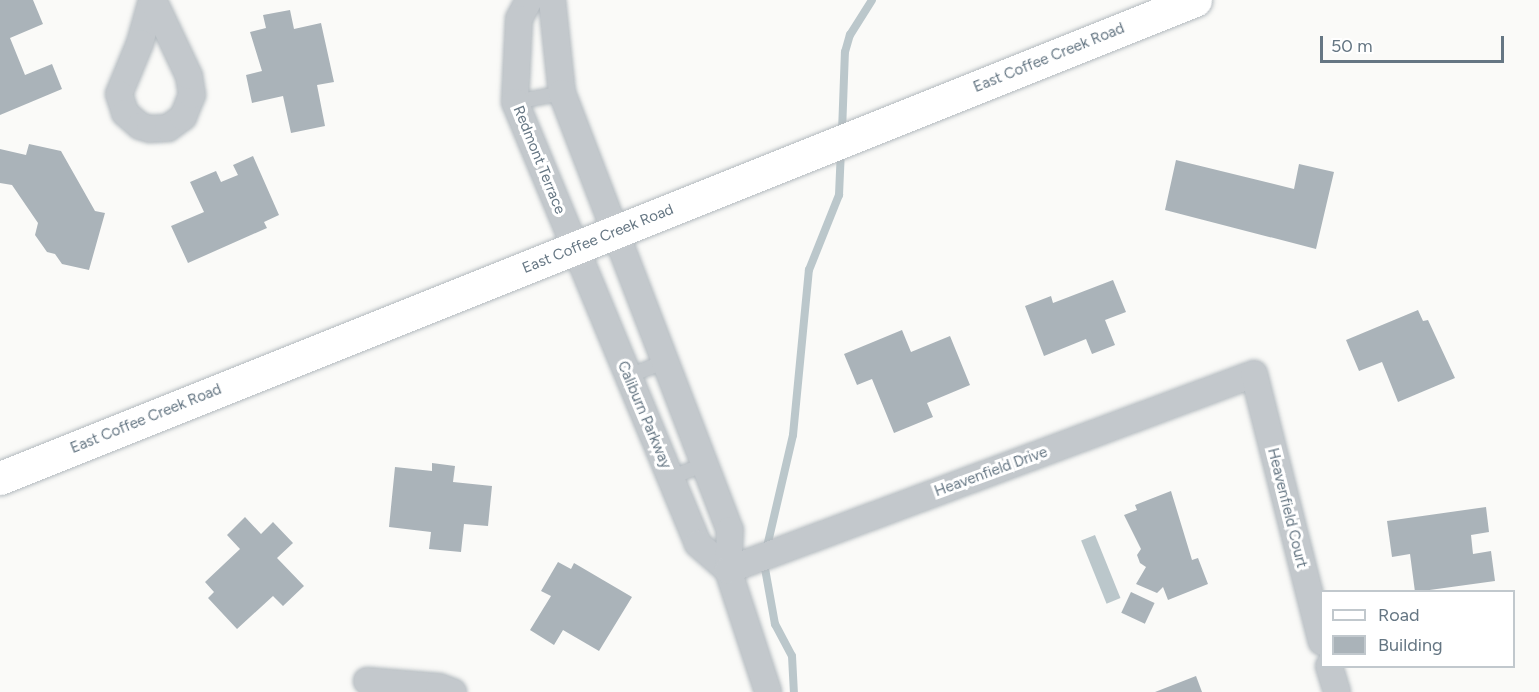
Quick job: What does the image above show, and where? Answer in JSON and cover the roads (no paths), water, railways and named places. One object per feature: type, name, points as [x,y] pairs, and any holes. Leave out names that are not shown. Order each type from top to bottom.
[{"type":"street","name":"Redmont Terrace","points":[[529,0],[519,19],[515,102],[575,248]]},
{"type":"street","points":[[552,0],[562,93],[730,530],[728,570],[768,692]]},
{"type":"street","name":"East Coffee Creek Road","points":[[0,478],[1195,0]]},
{"type":"street","name":"Caliburn Parkway","points":[[575,248],[698,544],[728,570]]},
{"type":"street","name":"Heavenfield Drive","points":[[728,570],[1254,374]]},
{"type":"street","name":"Heavenfield Court","points":[[1254,374],[1320,634]]},
{"type":"street","points":[[1330,668],[1337,692]]},
{"type":"street","points":[[367,681],[439,687],[453,692]]},
{"type":"lane","points":[[515,102],[562,93]]},
{"type":"lane","points":[[628,376],[664,362]]},
{"type":"lane","points":[[670,478],[704,464]]},
{"type":"waterway","points":[[842,132],[845,52],[850,35],[872,0]]},
{"type":"waterway","points":[[766,551],[793,435],[809,270],[839,195],[841,150]]},
{"type":"waterway","points":[[764,563],[775,624],[792,656],[794,692]]}]
